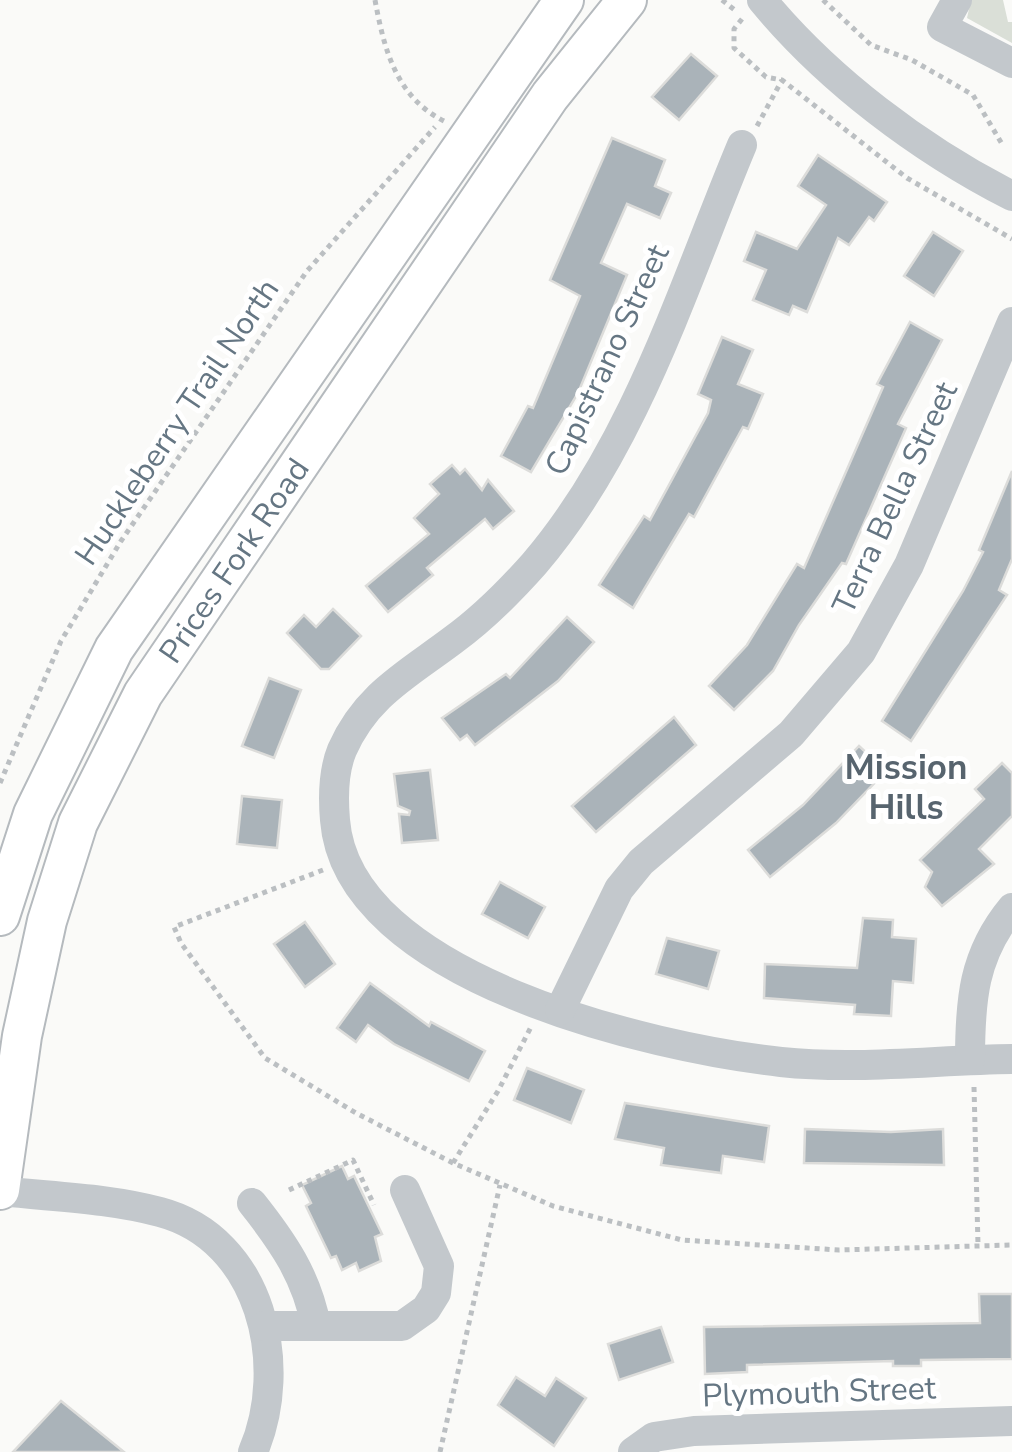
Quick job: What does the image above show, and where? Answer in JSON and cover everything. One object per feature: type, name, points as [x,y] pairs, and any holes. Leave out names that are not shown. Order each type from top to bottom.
[{"type":"main road","name":"Prices Fork Road","points":[[0,916],[32,814],[114,649],[457,129],[564,0]]},
{"type":"main road","name":"Prices Fork Road","points":[[0,1191],[22,1036],[47,920],[78,824],[142,694],[550,96],[628,0]]},
{"type":"street","points":[[762,0],[827,66],[899,125],[1007,175]]},
{"type":"street","points":[[957,0],[942,27],[1012,63]]},
{"type":"street","name":"Capistrano Street","points":[[742,145],[634,398],[591,485],[534,563],[501,598],[455,639],[386,686],[356,722],[335,777],[336,836],[344,864],[377,912],[454,966],[560,1010],[670,1044],[744,1058],[848,1064],[1012,1059]]},
{"type":"street","name":"Terra Bella Street","points":[[560,1010],[619,889],[641,862],[791,734],[861,652],[909,565],[1012,322]]},
{"type":"street","points":[[970,1060],[971,984],[984,950],[1012,908]]},
{"type":"street","points":[[264,1326],[402,1326],[426,1309],[436,1293],[439,1266],[405,1190]]},
{"type":"street","points":[[0,1191],[163,1212],[212,1241],[242,1274],[264,1326],[272,1387],[266,1423],[254,1452]]},
{"type":"street","points":[[252,1204],[284,1243],[302,1276],[316,1326]]},
{"type":"street","name":"Plymouth Street","points":[[634,1452],[654,1437],[694,1430],[938,1437],[1012,1421]]},
{"type":"path","points":[[375,0],[385,45],[404,90],[457,129]]},
{"type":"path","points":[[722,0],[742,17],[734,29],[734,48],[766,76],[782,80],[907,178],[1012,239]]},
{"type":"path","points":[[822,0],[871,45],[912,60],[973,95],[1007,175]]},
{"type":"path","points":[[762,120],[782,80]]},
{"type":"path","name":"Huckleberry Trail North","points":[[0,782],[61,641],[208,413],[306,271],[424,136],[457,129]]},
{"type":"path","points":[[344,864],[174,927],[180,943],[266,1058],[356,1113],[453,1163],[553,1206],[682,1240],[840,1250],[1012,1245]]},
{"type":"path","points":[[453,1163],[498,1091],[531,1026]]},
{"type":"path","points":[[970,1060],[978,1245]]},
{"type":"path","points":[[289,1190],[353,1160],[374,1205]]},
{"type":"path","points":[[440,1452],[500,1185]]},
{"type":"shaded area","points":[[971,0],[1003,0],[1008,22],[1012,22],[1012,43],[967,18]]},
{"type":"building","points":[[691,54],[717,76],[679,120],[652,97]]},
{"type":"building","points":[[612,138],[665,160],[655,186],[671,193],[660,218],[627,204],[601,263],[627,275],[578,393],[531,472],[501,456],[528,406],[533,408],[580,296],[550,280]]},
{"type":"building","points":[[818,155],[887,202],[874,221],[869,217],[849,245],[838,238],[807,312],[793,306],[789,315],[753,300],[766,270],[744,261],[756,232],[797,249],[826,205],[798,186]]},
{"type":"building","points":[[933,232],[963,251],[934,296],[904,276]]},
{"type":"building","points":[[910,322],[942,340],[898,424],[906,428],[846,564],[842,563],[799,625],[773,671],[734,710],[709,686],[747,645],[797,564],[804,568],[883,387],[877,384]]},
{"type":"building","points":[[722,337],[753,350],[738,384],[763,394],[748,429],[743,427],[694,517],[689,514],[633,608],[599,585],[644,516],[650,520],[708,413],[711,400],[698,394]]},
{"type":"building","points":[[452,465],[460,474],[465,469],[482,490],[488,480],[514,511],[493,529],[485,519],[427,568],[433,575],[388,612],[366,586],[429,534],[414,518],[439,494],[430,484]]},
{"type":"building","points":[[1012,471],[1012,559],[999,590],[1007,595],[911,741],[882,721],[963,591],[983,552],[979,550]]},
{"type":"building","points":[[333,609],[361,636],[329,669],[321,669],[287,633],[304,615],[316,627]]},
{"type":"building","points":[[567,617],[594,642],[558,681],[475,745],[467,735],[460,740],[442,718],[506,674],[510,678]]},
{"type":"building","points":[[269,678],[301,690],[274,758],[242,746]]},
{"type":"building","points":[[674,717],[696,745],[596,832],[572,806]]},
{"type":"building","points":[[859,746],[886,771],[836,823],[770,877],[748,850],[803,805]]},
{"type":"building","points":[[1002,763],[1012,773],[1012,816],[979,849],[994,864],[942,906],[925,887],[932,872],[920,860],[984,799],[975,789]]},
{"type":"building","points":[[430,770],[438,840],[402,843],[399,814],[409,815],[410,811],[398,806],[394,774]]},
{"type":"building","points":[[242,796],[282,800],[277,848],[237,844]]},
{"type":"building","points":[[500,882],[545,907],[528,938],[482,914]]},
{"type":"building","points":[[863,918],[893,920],[892,937],[916,939],[913,983],[893,981],[891,1016],[854,1014],[855,1005],[764,998],[765,964],[857,968]]},
{"type":"building","points":[[305,922],[335,964],[305,987],[274,944]]},
{"type":"building","points":[[667,938],[719,951],[708,989],[656,974]]},
{"type":"building","points":[[370,983],[429,1026],[431,1022],[485,1051],[469,1081],[394,1044],[368,1025],[356,1042],[337,1028]]},
{"type":"building","points":[[527,1068],[584,1090],[571,1123],[514,1100]]},
{"type":"building","points":[[625,1103],[769,1126],[764,1162],[723,1156],[721,1173],[661,1165],[664,1148],[615,1139]]},
{"type":"building","points":[[805,1129],[943,1129],[944,1165],[804,1163]]},
{"type":"building","points":[[342,1166],[348,1179],[354,1176],[382,1234],[375,1237],[381,1261],[359,1271],[356,1263],[342,1270],[336,1256],[331,1258],[306,1206],[311,1203],[302,1185]]},
{"type":"building","points":[[979,1294],[1012,1294],[1012,1359],[921,1360],[921,1366],[893,1366],[893,1361],[747,1365],[747,1372],[705,1374],[704,1327],[980,1323]]},
{"type":"building","points":[[661,1327],[673,1362],[619,1380],[608,1344]]},
{"type":"building","points":[[516,1377],[545,1396],[556,1378],[586,1398],[554,1446],[498,1405]]},
{"type":"building","points":[[61,1401],[124,1452],[13,1452]]},
{"type":"district","name":"Mission Hills","points":[[906,787]]}]
